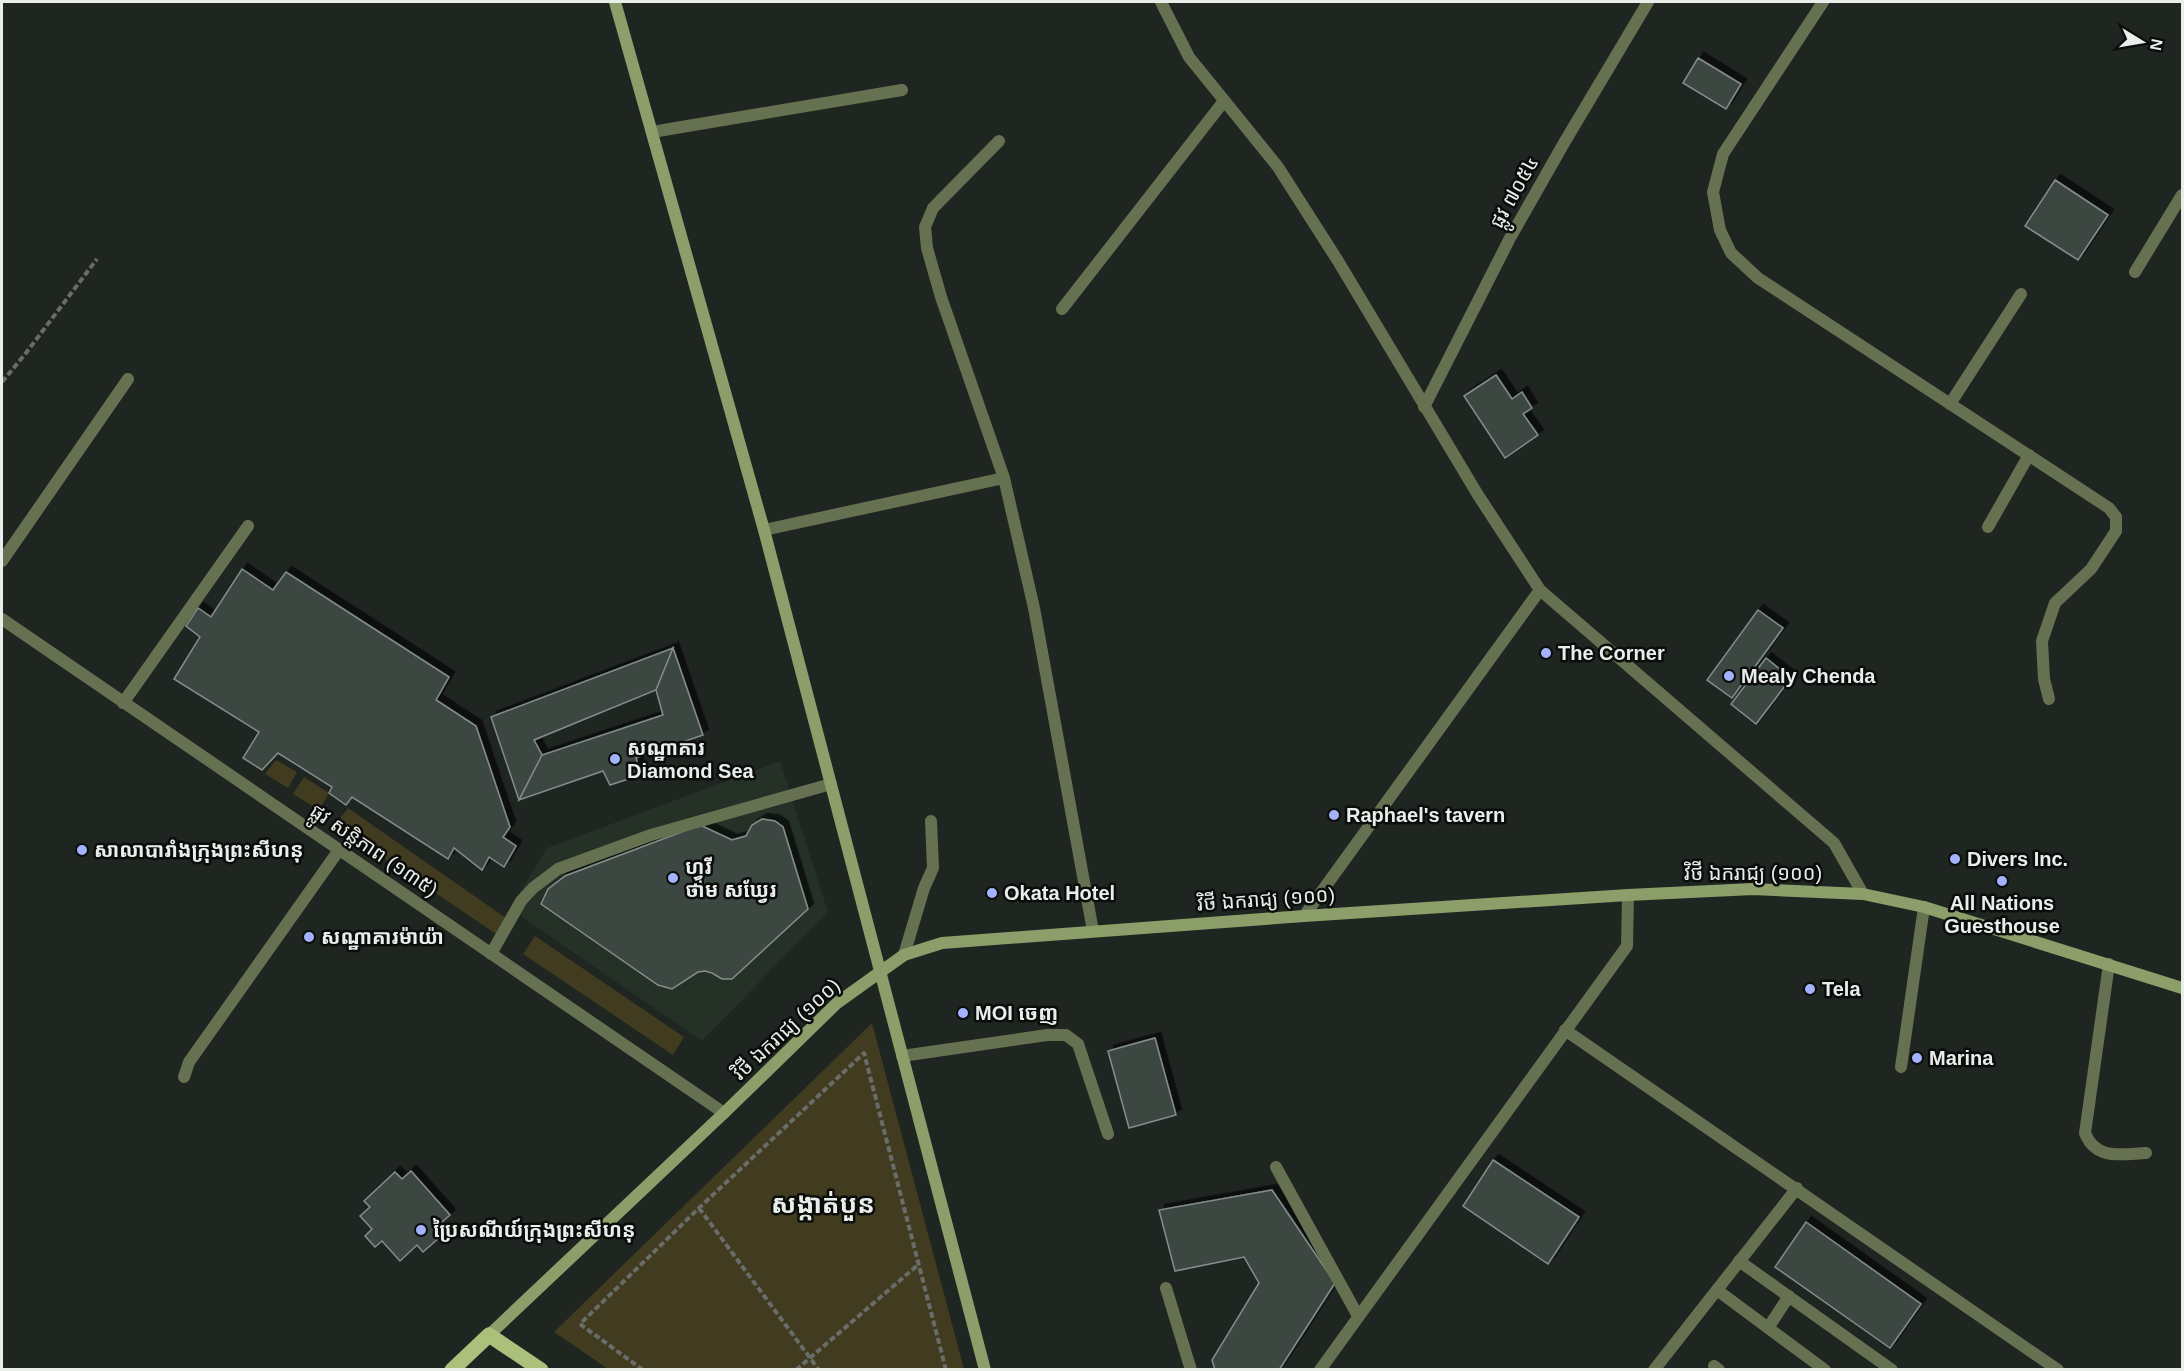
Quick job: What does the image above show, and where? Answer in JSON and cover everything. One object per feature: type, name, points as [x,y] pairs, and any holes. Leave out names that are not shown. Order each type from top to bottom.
[{"type":"main road","points":[[452,1370],[489,1335],[541,1370]]},
{"type":"street","points":[[615,2],[764,530],[985,1370]]},
{"type":"street","points":[[1161,2],[1189,57],[1278,167],[1338,261],[1424,407],[1540,590],[1834,843],[1863,894]]},
{"type":"street","name":"ផ្លូវ ៧០៥៤","points":[[1424,407],[1510,238],[1648,2]]},
{"type":"street","points":[[1823,2],[1723,154],[1713,192],[1720,230],[1731,253],[1758,278],[2109,507],[2116,517],[2116,531],[2091,568],[2055,603],[2042,641],[2044,679],[2049,699]]},
{"type":"street","points":[[652,132],[902,90]]},
{"type":"street","points":[[1062,309],[1224,101]]},
{"type":"street","points":[[999,141],[933,208],[925,227],[927,248],[941,297],[1004,478],[1034,608],[1094,931]]},
{"type":"street","points":[[2135,272],[2182,195]]},
{"type":"street","points":[[1950,404],[2021,294]]},
{"type":"street","points":[[2,561],[128,378]]},
{"type":"street","points":[[1988,527],[2029,455]]},
{"type":"street","points":[[764,530],[1004,478]]},
{"type":"street","points":[[123,703],[248,526]]},
{"type":"street","points":[[1304,916],[1540,590]]},
{"type":"street","name":"ផ្លូវ សន្តិភាព (១៣៥)","points":[[2,619],[724,1113]]},
{"type":"street","points":[[491,954],[521,901],[533,888],[558,869],[651,835],[831,784]]},
{"type":"street","points":[[904,955],[924,888],[933,868],[931,821]]},
{"type":"street","points":[[184,1077],[189,1062],[339,850]]},
{"type":"street","name":"វិថី ឯករាជ្យ (១០០)","points":[[489,1335],[837,1003],[904,955],[942,943],[1304,916],[1753,889],[1863,894],[1924,907],[2182,988]]},
{"type":"street","points":[[1320,1370],[1627,946],[1628,895]]},
{"type":"street","points":[[1901,1067],[1924,907]]},
{"type":"street","points":[[2109,964],[2085,1133],[2089,1143],[2110,1155],[2146,1153]]},
{"type":"street","points":[[1565,1030],[2058,1370]]},
{"type":"street","points":[[902,1056],[1047,1035],[1066,1035],[1078,1044],[1108,1134]]},
{"type":"street","points":[[1276,1167],[1358,1316]]},
{"type":"street","points":[[1654,1370],[1797,1188]]},
{"type":"street","points":[[1739,1261],[1892,1370]]},
{"type":"street","points":[[1166,1288],[1191,1370]]},
{"type":"street","points":[[1717,1290],[1825,1370]]},
{"type":"street","points":[[1768,1328],[1789,1296]]},
{"type":"path","points":[[2,382],[97,259]]},
{"type":"path","points":[[644,1370],[580,1324],[864,1053],[946,1370]]},
{"type":"path","points":[[699,1208],[819,1370]]},
{"type":"path","points":[[796,1370],[919,1264]]},
{"type":"shaded area","points":[[276,760],[297,772],[288,788],[265,774]]},
{"type":"shaded area","name":"ហ្វូរី ថាម សឃ្វែរ","points":[[780,761],[828,912],[702,1041],[510,909],[547,848]]},
{"type":"shaded area","points":[[304,777],[329,793],[319,810],[293,794]]},
{"type":"shaded area","points":[[348,808],[506,918],[496,934],[335,825]]},
{"type":"shaded area","points":[[535,936],[684,1037],[673,1055],[523,954]]},
{"type":"shaded area","points":[[872,1023],[964,1369],[608,1369],[554,1332]]},
{"type":"building","points":[[1698,58],[1741,84],[1726,109],[1683,83]]},
{"type":"building","points":[[2055,180],[2108,215],[2078,260],[2025,226]]},
{"type":"building","points":[[1496,375],[1512,399],[1522,392],[1532,408],[1523,414],[1538,435],[1505,458],[1464,396]]},
{"type":"building","points":[[242,569],[273,590],[286,572],[449,677],[436,700],[476,726],[510,827],[503,837],[516,846],[504,867],[489,857],[482,870],[454,848],[448,859],[352,797],[346,805],[329,793],[332,787],[278,753],[262,770],[243,758],[259,732],[174,679],[200,637],[186,626],[198,608],[211,617]]},
{"type":"building","points":[[1758,610],[1783,628],[1732,698],[1707,680]]},
{"type":"building","points":[[673,648],[703,735],[636,758],[641,775],[610,785],[603,771],[519,800],[542,755],[663,715],[656,690]]},
{"type":"building","points":[[673,648],[656,690],[534,740],[542,755],[519,800],[491,717]]},
{"type":"building","points":[[1766,658],[1791,678],[1756,724],[1731,704]]},
{"type":"building","points":[[762,819],[775,821],[783,827],[808,909],[732,979],[722,979],[705,971],[698,972],[672,989],[658,985],[541,904],[548,889],[565,876],[700,825],[732,840],[746,836],[752,825]]},
{"type":"building","points":[[1155,1038],[1176,1115],[1129,1128],[1108,1051]]},
{"type":"building","points":[[1493,1160],[1579,1217],[1548,1264],[1463,1206]]},
{"type":"building","points":[[411,1171],[450,1215],[433,1230],[440,1237],[423,1252],[417,1245],[400,1261],[382,1241],[375,1247],[365,1236],[372,1229],[360,1216],[370,1207],[364,1201],[395,1172],[402,1179]]},
{"type":"building","points":[[1272,1190],[1335,1283],[1279,1370],[1215,1370],[1212,1360],[1259,1283],[1244,1257],[1175,1271],[1159,1210]]},
{"type":"building","points":[[1806,1222],[1921,1304],[1890,1348],[1775,1267]]},
{"type":"place","name":"The Corner","points":[[1546,653]]},
{"type":"place","name":"Mealy Chenda","points":[[1729,676]]},
{"type":"place","name":"សណ្ឋាគារ Diamond Sea","points":[[615,759]]},
{"type":"place","name":"Raphael's tavern","points":[[1334,815]]},
{"type":"place","name":"សាលាបារាំងក្រុងព្រះសីហនុ","points":[[82,850]]},
{"type":"place","name":"Divers Inc.","points":[[1955,859]]},
{"type":"place","name":"ហ្វូរី ថាម សឃ្វែរ","points":[[673,878]]},
{"type":"place","name":"All Nations Guesthouse","points":[[2002,881]]},
{"type":"place","name":"Okata Hotel","points":[[992,893]]},
{"type":"place","name":"សណ្ឋាគារម៉ាយ៉ា","points":[[309,937]]},
{"type":"place","name":"Tela","points":[[1810,989]]},
{"type":"place","name":"MOI ចេញ","points":[[963,1013]]},
{"type":"place","name":"Marina","points":[[1917,1058]]},
{"type":"place","name":"ប្រៃសណីយ៍ក្រុងព្រះសីហនុ","points":[[421,1230]]},
{"type":"district","name":"សង្កាត់បួន","points":[[823,1204]]}]
